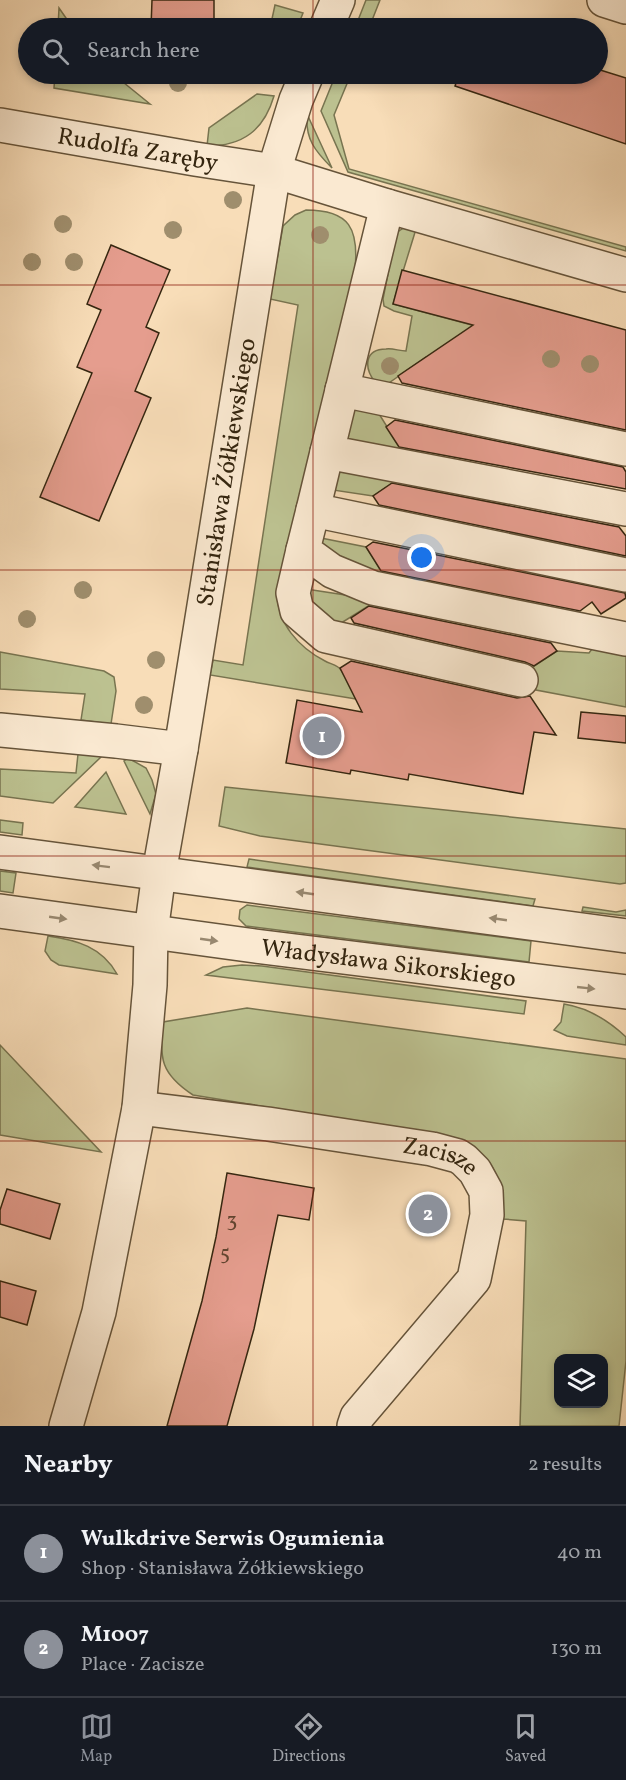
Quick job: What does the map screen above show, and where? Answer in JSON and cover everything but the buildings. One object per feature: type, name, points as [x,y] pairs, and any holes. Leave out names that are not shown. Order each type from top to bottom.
[{"type":"street","points":[[330,18],[338,0]]},
{"type":"street","points":[[604,0],[626,7]]},
{"type":"street","name":"Stanisława Żółkiewskiego","points":[[159,873],[274,171],[303,84]]},
{"type":"street","name":"Rudolfa Zaręby","points":[[0,125],[274,171],[626,275]]},
{"type":"street","points":[[387,206],[293,593],[297,611],[326,636],[521,680]]},
{"type":"street","points":[[342,390],[626,449]]},
{"type":"street","points":[[327,452],[626,508]]},
{"type":"street","points":[[313,510],[626,574]]},
{"type":"street","points":[[303,550],[332,571],[373,588],[626,639]]},
{"type":"street","points":[[0,730],[181,749]]},
{"type":"street","points":[[0,852],[626,936]]},
{"type":"street","points":[[66,1426],[99,1312],[140,1108],[150,985],[151,932],[159,873]]},
{"type":"street","name":"Władysława Sikorskiego","points":[[0,911],[626,993]]},
{"type":"street","name":"Zacisze","points":[[140,1108],[268,1124],[432,1149],[458,1156],[480,1177],[486,1191],[487,1215],[474,1279],[364,1408],[354,1426]]},
{"type":"green space","points":[[366,0],[380,0],[373,18],[359,18]]},
{"type":"green space","points":[[275,5],[303,13],[301,18],[272,18]]},
{"type":"green space","points":[[59,8],[66,18],[58,18]]},
{"type":"green space","points":[[54,84],[125,84],[150,104],[54,88]]},
{"type":"green space","points":[[332,84],[347,84],[334,115],[349,169],[626,247],[626,251],[348,172],[321,111]]},
{"type":"green space","points":[[257,94],[274,96],[270,108],[258,127],[250,134],[231,143],[207,146],[209,128]]},
{"type":"green space","points":[[307,114],[332,168],[312,144],[308,131]]},
{"type":"green space","points":[[306,210],[321,211],[342,218],[353,233],[356,256],[355,270],[277,592],[278,603],[285,624],[291,633],[306,649],[340,668],[356,699],[210,675],[213,660],[243,665],[298,305],[270,299],[283,226],[295,215]]},
{"type":"green space","points":[[405,227],[416,229],[393,304],[626,366],[426,357],[386,385],[375,382],[368,365],[373,352],[389,349],[406,351],[412,316],[384,306],[383,299],[396,233]]},
{"type":"green space","points":[[348,407],[376,409],[404,454],[356,445],[348,438],[342,425]]},
{"type":"green space","points":[[332,470],[400,478],[373,496],[326,489]]},
{"type":"green space","points":[[321,538],[366,547],[384,574],[385,582],[320,549]]},
{"type":"green space","points":[[306,589],[378,600],[338,625],[308,605]]},
{"type":"green space","points":[[595,645],[626,646],[626,707],[536,690],[530,669],[557,651],[589,653]]},
{"type":"green space","points":[[0,652],[104,671],[114,677],[116,691],[111,724],[81,720],[85,694],[0,689]]},
{"type":"green space","points":[[78,754],[102,756],[53,803],[0,796],[0,769],[76,773]]},
{"type":"green space","points":[[128,758],[146,768],[152,780],[156,794],[150,814],[124,761]]},
{"type":"green space","points":[[106,772],[126,814],[75,807]]},
{"type":"green space","points":[[225,787],[626,829],[626,883],[260,836],[219,826]]},
{"type":"green space","points":[[0,820],[23,823],[22,835],[0,832]]},
{"type":"green space","points":[[249,859],[535,899],[533,906],[247,867]]},
{"type":"green space","points":[[0,871],[16,873],[13,893],[0,891]]},
{"type":"green space","points":[[247,905],[531,941],[529,962],[246,926],[239,919],[240,910]]},
{"type":"green space","points":[[583,907],[616,912],[626,910],[626,916],[582,911]]},
{"type":"green space","points":[[48,936],[88,946],[104,957],[117,974],[59,965],[51,960],[45,951]]},
{"type":"green space","points":[[242,965],[526,1001],[524,1014],[206,975],[223,967]]},
{"type":"green space","points":[[564,1004],[582,1008],[605,1020],[626,1037],[626,1045],[567,1036],[554,1030],[561,1022]]},
{"type":"green space","points":[[247,1008],[626,1059],[626,1361],[619,1426],[520,1426],[526,1221],[503,1219],[503,1204],[498,1179],[486,1158],[477,1150],[452,1137],[193,1095],[174,1080],[168,1072],[162,1056],[163,1022]]},
{"type":"green space","points":[[0,1045],[101,1152],[0,1135]]},
{"type":"place","name":"Wulkdrive Serwis Ogumienia","points":[[322,736]]},
{"type":"place","name":"M1007","points":[[428,1214]]}]
